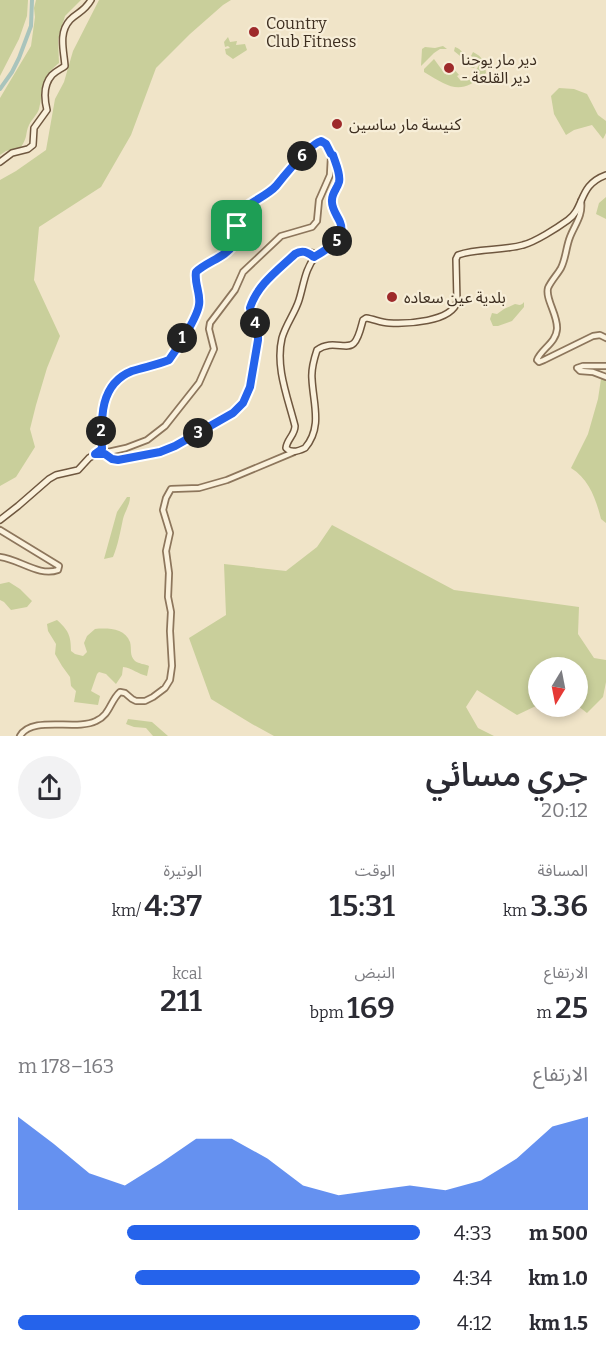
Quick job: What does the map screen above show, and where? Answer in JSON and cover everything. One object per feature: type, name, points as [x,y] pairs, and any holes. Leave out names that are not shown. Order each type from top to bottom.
[{"type":"main road","points":[[0,162],[12,153],[28,149],[33,145],[34,128],[47,110],[45,97],[48,83],[53,74],[65,67],[62,45],[65,29],[71,20],[84,11],[90,0]]},
{"type":"main road","points":[[0,520],[49,479],[78,470],[95,454],[105,450],[112,459],[118,460],[160,452],[233,413],[246,397],[250,387],[258,340],[258,331],[251,312],[252,304],[265,282],[301,251],[313,255],[298,303],[284,333],[280,351],[282,373],[295,426],[286,448],[294,452],[307,447],[314,431],[316,416],[311,376],[315,356],[319,349],[332,344],[347,346],[354,344],[363,320],[366,318],[386,323],[426,322],[452,310],[458,302],[456,258],[458,255],[525,245],[573,216],[594,181],[606,175]]},
{"type":"street","points":[[313,255],[336,241],[342,231],[332,205],[333,194],[339,181],[336,165],[332,156],[326,144],[321,141],[316,142],[273,189],[242,210],[238,217],[237,235],[233,245],[196,272],[199,307],[168,361],[127,374],[108,391],[102,411],[105,450],[117,450],[146,440],[157,433],[197,386],[214,349],[209,328],[211,321],[235,290],[246,269],[281,236],[312,227],[316,223],[319,200],[330,175],[332,156]]},
{"type":"street","points":[[581,200],[582,211],[571,235],[562,265],[548,291],[556,319],[557,333],[537,360],[539,362],[544,360],[593,336],[600,335],[606,338]]},
{"type":"street","points":[[606,366],[582,366],[577,370],[593,372],[606,377]]},
{"type":"street","points":[[20,736],[28,728],[37,726],[82,725],[97,721],[106,714],[120,692],[141,701],[153,698],[166,688],[170,680],[172,659],[166,551],[170,533],[163,513],[168,492],[171,489],[201,488],[231,479],[294,452]]},
{"type":"street","points":[[0,530],[59,566],[56,571],[45,572],[0,557]]},
{"type":"green space","points":[[0,0],[28,0],[27,16],[19,39],[0,76]]},
{"type":"green space","points":[[36,0],[81,0],[65,16],[58,40],[59,63],[45,79],[39,109],[29,125],[23,144],[21,147],[0,155],[0,98],[31,46]]},
{"type":"green space","points":[[99,0],[231,0],[190,34],[156,68],[131,135],[101,187],[39,227],[34,280],[60,336],[47,368],[30,429],[35,447],[16,477],[0,486],[0,180],[46,150],[55,99],[64,82],[73,51]]},
{"type":"green space","points":[[228,37],[230,42],[237,41],[236,45],[245,44],[247,50],[233,59],[226,54],[225,49],[230,48],[225,47],[224,42]]},
{"type":"green space","points":[[443,46],[447,49],[440,49],[421,66],[422,49]]},
{"type":"green space","points":[[455,47],[470,60],[473,52],[479,56],[486,69],[486,73],[477,80],[462,87],[441,82],[424,72],[424,69],[434,59],[445,74],[454,69],[461,81],[464,78],[470,80],[479,65],[471,68],[454,51]]},
{"type":"green space","points":[[559,88],[574,89],[587,94],[598,115],[606,121],[606,133],[603,139],[592,125],[566,135],[554,114],[551,96]]},
{"type":"green space","points":[[606,197],[606,219],[596,214],[599,203]]},
{"type":"green space","points":[[524,302],[524,307],[512,321],[493,326],[490,319],[492,313],[497,314],[515,304],[521,305]]},
{"type":"green space","points":[[601,379],[606,380],[606,523],[601,519],[587,484],[571,468],[588,434]]},
{"type":"green space","points":[[127,497],[130,497],[129,503],[115,552],[113,557],[104,559],[117,512]]},
{"type":"green space","points":[[332,525],[454,590],[579,607],[578,634],[594,658],[606,660],[603,697],[588,712],[588,657],[528,657],[528,710],[517,715],[477,690],[466,707],[478,728],[494,736],[274,736],[211,699],[189,638],[226,615],[224,564],[286,571],[317,547]]},
{"type":"green space","points":[[9,582],[32,601],[27,607],[11,610],[0,600],[0,584]]},
{"type":"green space","points":[[57,620],[68,633],[71,651],[83,656],[87,652],[84,643],[87,636],[95,629],[120,631],[128,637],[133,659],[149,666],[147,676],[123,667],[122,675],[116,684],[106,674],[99,672],[91,691],[100,696],[98,705],[74,702],[76,691],[71,686],[70,677],[55,654],[56,644],[48,631],[47,624]]},
{"type":"green space","points":[[128,719],[152,722],[168,736],[153,736],[146,728],[126,724]]},
{"type":"waterway","points":[[0,89],[19,58],[31,26],[32,0]]},
{"type":"place","name":"Country Club Fitness","points":[[254,32]]},
{"type":"place","name":"دير مار يوحنا - دير القلعة","points":[[449,68]]},
{"type":"place","name":"كنيسة مار ساسين","points":[[337,124]]},
{"type":"place","name":"بلدية عين سعاده","points":[[392,297]]},
{"type":"route","points":[[321,141],[326,144],[333,155],[339,178],[332,201],[342,231],[339,239],[314,257],[304,251],[295,254],[265,282],[257,294],[250,308],[258,331],[258,344],[250,387],[243,403],[233,413],[165,451],[118,460],[105,454],[95,454],[102,449],[102,411],[108,391],[127,374],[169,360],[199,307],[196,272],[233,245],[237,235],[237,226],[242,210],[273,189],[316,142],[321,141]]}]
